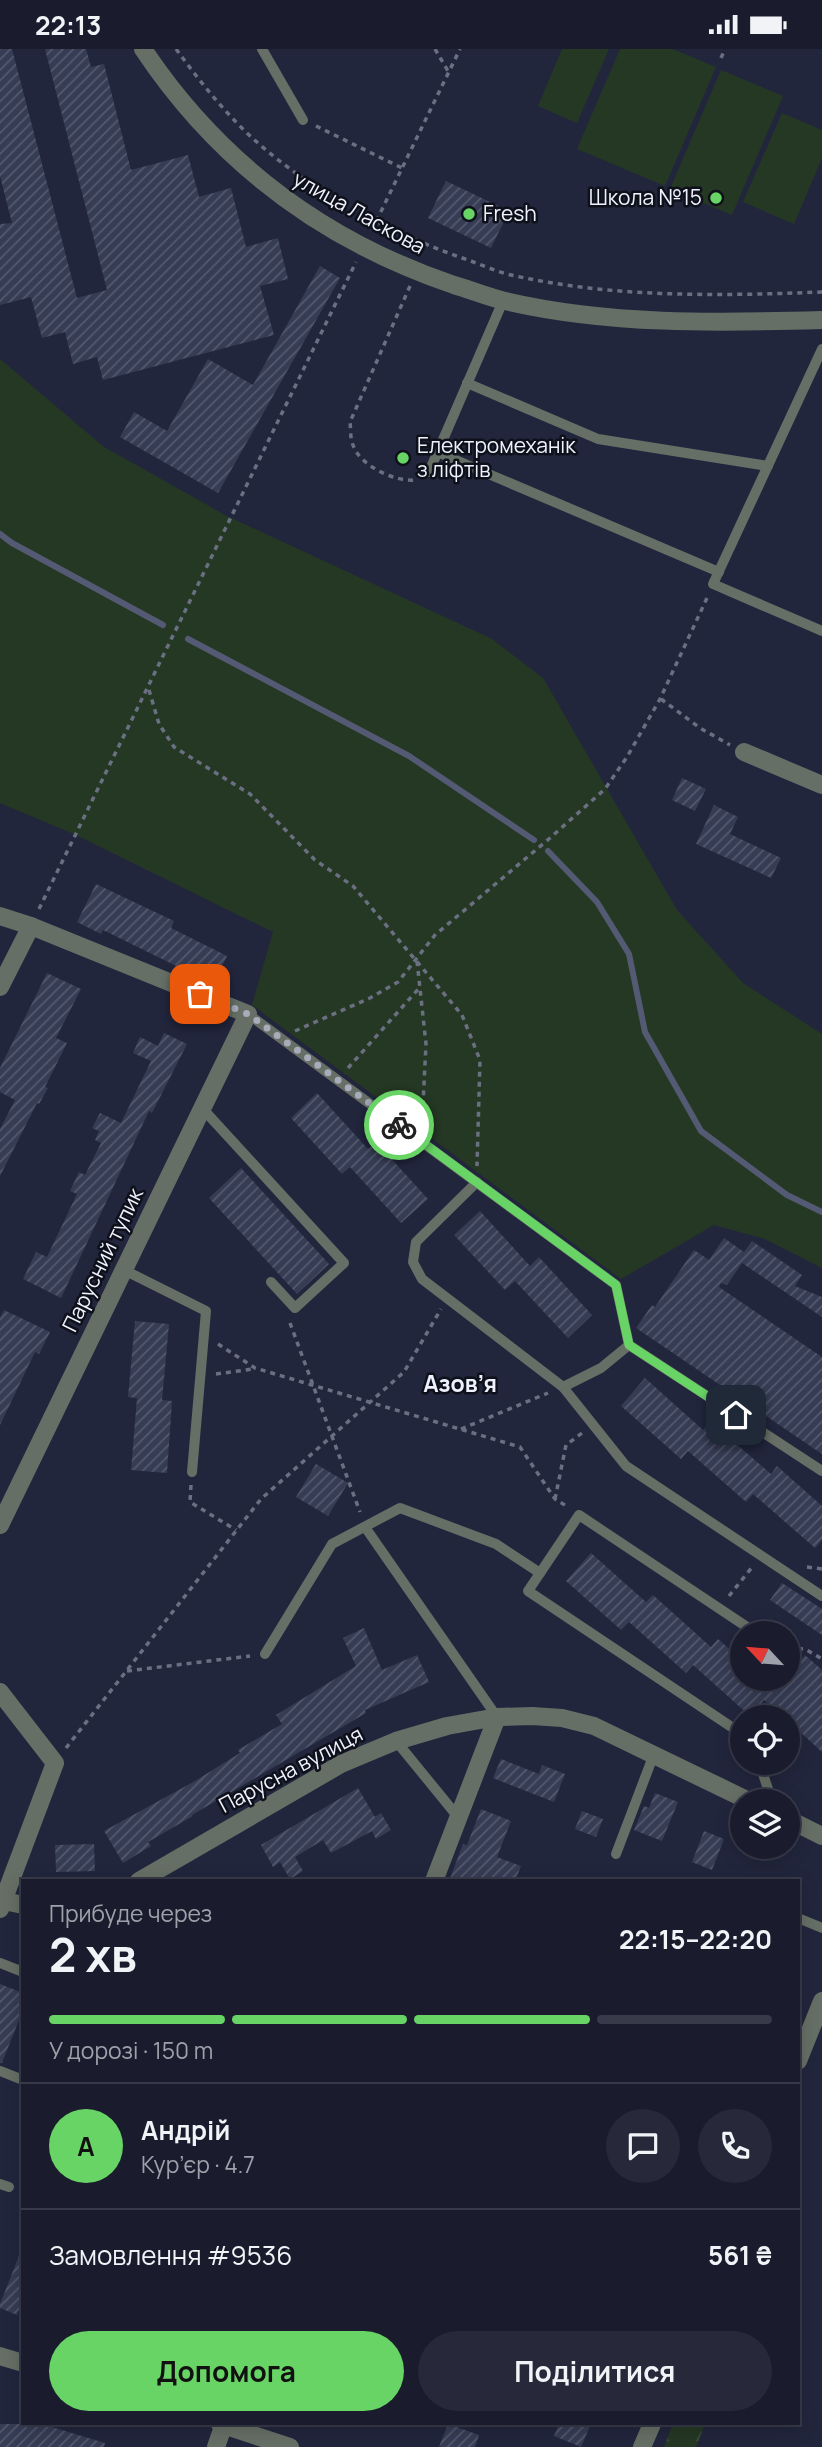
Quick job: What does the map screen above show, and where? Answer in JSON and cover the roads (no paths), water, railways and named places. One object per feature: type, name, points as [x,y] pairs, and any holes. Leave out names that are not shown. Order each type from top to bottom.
[{"type":"street","name":"улица Ласкова","points":[[143,49],[188,111],[229,154],[273,191],[364,246],[416,272],[503,301],[609,317],[720,323],[822,320]]},
{"type":"street","points":[[744,752],[822,786]]},
{"type":"street","points":[[0,916],[248,1014]]},
{"type":"street","points":[[0,987],[31,926]]},
{"type":"street","name":"Парусний тупик","points":[[0,1525],[248,1014]]},
{"type":"street","points":[[0,1692],[55,1763],[1,1903],[21,1905]]},
{"type":"street","name":"Парусна вулиця","points":[[142,1879],[341,1764],[396,1741],[447,1726],[497,1717],[542,1716],[594,1726],[730,1792]]},
{"type":"street","points":[[434,1879],[497,1717]]},
{"type":"street","points":[[800,1825],[822,1836]]},
{"type":"street","points":[[800,2049],[803,2032],[822,2001]]},
{"type":"street","points":[[0,2356],[21,2362]]},
{"type":"street","points":[[216,2447],[222,2425]]},
{"type":"street","points":[[225,2425],[289,2447]]},
{"type":"street","points":[[642,2447],[652,2425]]},
{"type":"lane","points":[[262,49],[303,120]]},
{"type":"lane","points":[[429,472],[503,301]]},
{"type":"lane","points":[[822,349],[713,584],[822,631]]},
{"type":"lane","points":[[467,383],[598,439],[768,466]]},
{"type":"lane","points":[[437,452],[719,572]]},
{"type":"lane","points":[[248,1014],[616,1285],[629,1345],[822,1471]]},
{"type":"lane","points":[[202,1108],[344,1263],[295,1308],[271,1282]]},
{"type":"lane","points":[[477,1182],[416,1241],[413,1262],[422,1279],[563,1387],[626,1466],[822,1596]]},
{"type":"lane","points":[[124,1270],[206,1311],[192,1472]]},
{"type":"lane","points":[[563,1387],[601,1368],[629,1345]]},
{"type":"lane","points":[[265,1654],[332,1544],[400,1508],[496,1544],[540,1573]]},
{"type":"lane","points":[[730,1726],[528,1591],[579,1515],[738,1621]]},
{"type":"lane","points":[[365,1527],[497,1717]]},
{"type":"lane","points":[[396,1741],[458,1817]]},
{"type":"lane","points":[[616,1854],[654,1754]]},
{"type":"lane","points":[[800,1919],[822,1928]]},
{"type":"lane","points":[[0,1963],[21,1971]]},
{"type":"lane","points":[[0,2071],[21,2079]]},
{"type":"waterway","points":[[0,534],[163,625]]},
{"type":"waterway","points":[[188,639],[409,756],[534,840]]},
{"type":"waterway","points":[[548,851],[597,902],[629,954],[645,1032],[701,1131],[787,1195],[822,1212]]},
{"type":"place","name":"Школа №15","points":[[716,198]]},
{"type":"place","name":"Fresh","points":[[469,214]]},
{"type":"place","name":"Електромеханік з ліфтів","points":[[403,458]]},
{"type":"district","name":"Азов’я","points":[[460,1384]]}]
